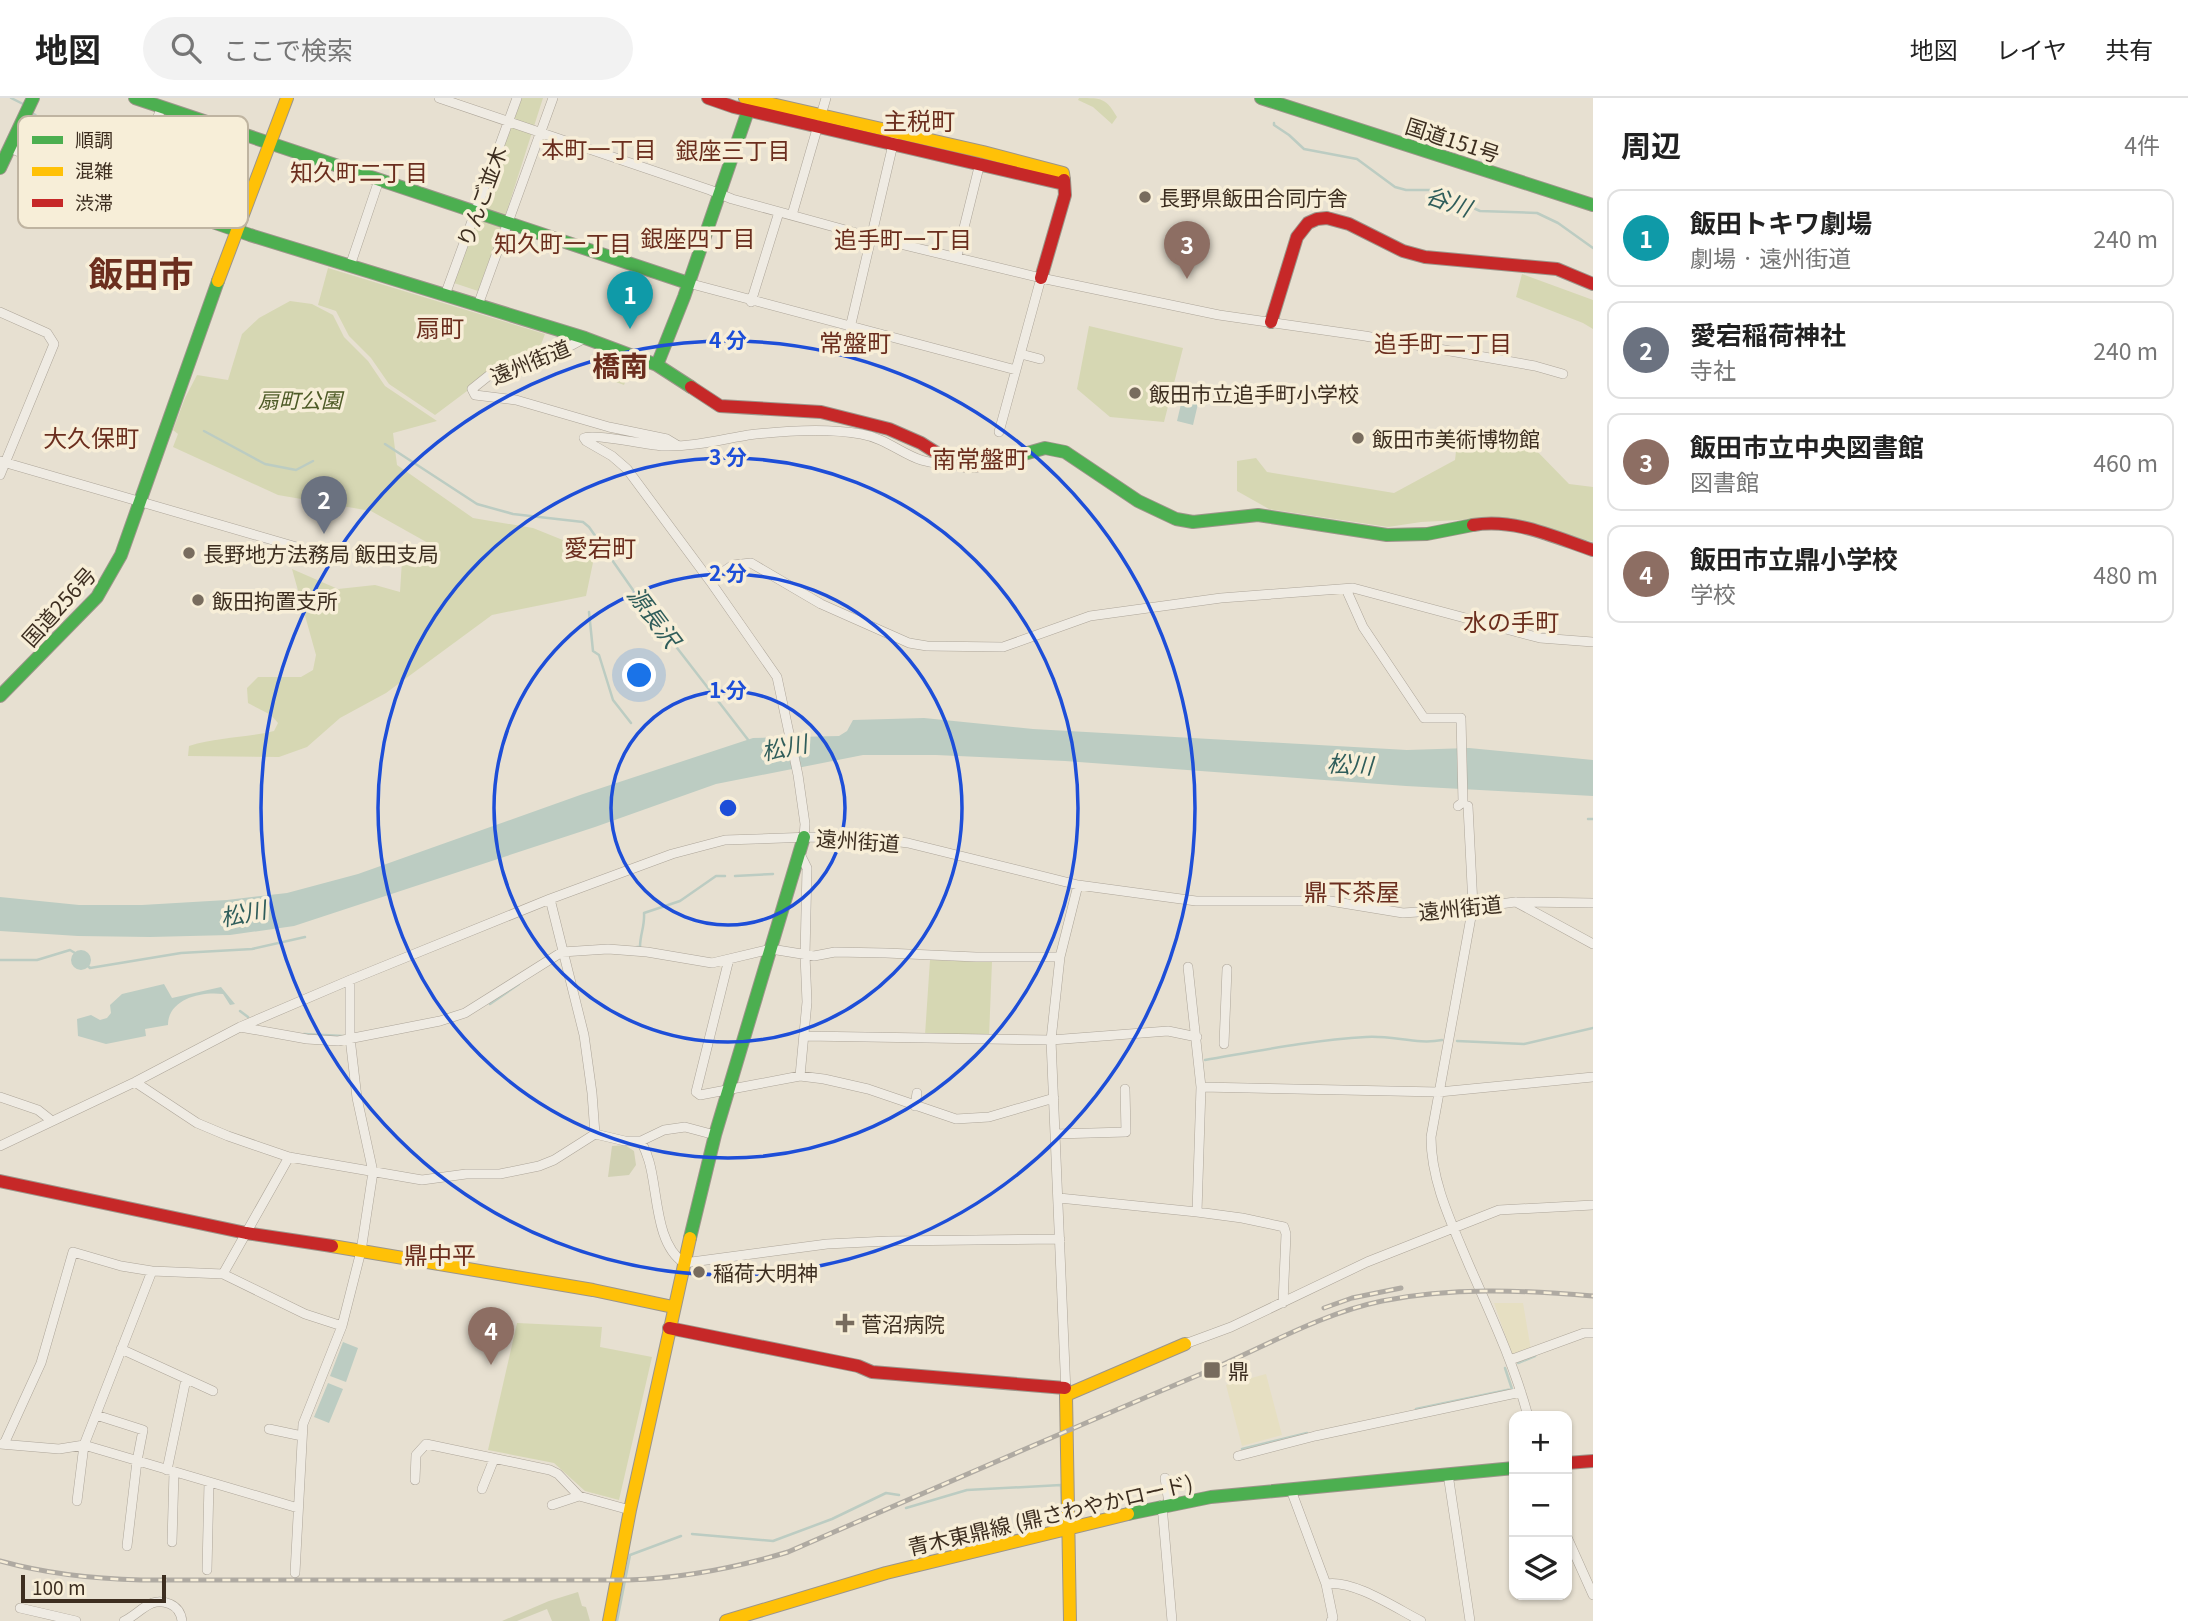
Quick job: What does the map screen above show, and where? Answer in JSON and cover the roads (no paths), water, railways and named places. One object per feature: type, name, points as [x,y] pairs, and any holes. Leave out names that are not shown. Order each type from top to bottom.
[{"type":"main road","points":[[25,116],[33,98]]},
{"type":"main road","points":[[135,98],[187,116]]},
{"type":"main road","name":"国道256号","points":[[248,199],[288,98]]},
{"type":"main road","points":[[708,98],[750,102],[819,121],[1064,178]]},
{"type":"main road","name":"国道151号","points":[[1261,98],[1593,205]]},
{"type":"main road","points":[[656,365],[720,195],[750,102]]},
{"type":"main road","points":[[0,168],[18,131]]},
{"type":"main road","points":[[248,138],[688,283]]},
{"type":"main road","points":[[895,138],[980,163],[1064,178]]},
{"type":"main road","points":[[1041,278],[1063,202],[1064,178]]},
{"type":"main road","points":[[1271,322],[1297,237],[1305,225],[1316,219],[1330,218],[1405,252],[1425,257],[1557,270],[1593,284]]},
{"type":"main road","points":[[230,228],[585,338],[656,365],[720,406],[741,409],[783,408],[833,415],[889,429],[921,443],[951,461],[967,466],[981,465],[1045,448],[1056,449],[1065,452],[1138,501],[1177,519],[1193,522],[1258,515],[1387,535],[1427,534],[1487,523],[1513,524],[1593,550]]},
{"type":"main road","name":"国道256号","points":[[4,690],[97,597],[121,555],[236,230]]},
{"type":"main road","points":[[609,1621],[673,1307],[715,1135],[804,837]]},
{"type":"main road","points":[[0,1181],[246,1233],[593,1290],[673,1307]]},
{"type":"main road","points":[[669,1328],[858,1366],[872,1372],[1066,1391],[1185,1344]]},
{"type":"main road","points":[[1066,1391],[1070,1621]]},
{"type":"main road","points":[[1572,1463],[1593,1461]]},
{"type":"main road","name":"青木東鼎線 (鼎さわやかロード)","points":[[726,1621],[841,1584],[926,1561],[1166,1504],[1211,1497],[1509,1468]]},
{"type":"street","points":[[439,98],[720,195],[871,237],[1041,278],[1219,315],[1535,366],[1563,374]]},
{"type":"street","name":"りんご並木","points":[[445,295],[517,98]]},
{"type":"street","name":"りんご並木","points":[[478,305],[553,98]]},
{"type":"street","points":[[792,215],[827,98]]},
{"type":"street","points":[[158,116],[162,107]]},
{"type":"street","points":[[850,328],[895,138]]},
{"type":"street","points":[[10,148],[18,152]]},
{"type":"street","points":[[957,257],[980,163]]},
{"type":"street","points":[[350,266],[379,180]]},
{"type":"street","points":[[751,302],[779,212]]},
{"type":"street","points":[[999,432],[1041,278]]},
{"type":"street","points":[[688,283],[751,302],[1016,370]]},
{"type":"street","points":[[0,312],[47,333],[54,344],[3,461],[0,475]]},
{"type":"street","name":"遠州街道","points":[[585,338],[557,353],[492,373],[472,388],[475,395],[516,400],[609,428],[667,439],[677,445]]},
{"type":"street","points":[[1021,354],[1040,359]]},
{"type":"street","points":[[677,445],[709,444],[748,435],[861,434],[876,438],[925,463],[951,461]]},
{"type":"street","name":"遠州街道","points":[[677,445],[620,441],[592,435],[584,438],[627,469],[777,677],[798,775],[805,824],[804,837],[866,838],[908,843],[1079,885],[1196,901],[1330,901],[1403,913],[1515,902],[1593,944]]},
{"type":"street","points":[[3,461],[300,548]]},
{"type":"street","points":[[710,581],[733,565],[751,563],[821,604],[909,643],[927,646],[1003,647],[1097,614],[1222,598],[1353,588],[1540,638],[1593,642]]},
{"type":"street","points":[[1346,589],[1363,627],[1424,718],[1461,718],[1463,805],[1472,906],[1455,1014],[1431,1137],[1431,1154],[1436,1179],[1453,1227],[1510,1360],[1527,1411]]},
{"type":"street","points":[[0,1146],[135,1082],[240,1027],[550,899],[690,848],[725,840],[804,837]]},
{"type":"street","points":[[799,852],[807,868],[807,1002],[800,1076]]},
{"type":"street","points":[[1066,1391],[1051,1041],[1060,957],[1079,885]]},
{"type":"street","points":[[550,899],[584,1035],[593,1093],[595,1134]]},
{"type":"street","points":[[1515,902],[1593,903]]},
{"type":"street","points":[[240,1027],[307,1039],[338,1041],[460,1016],[562,952],[608,949],[647,952],[712,963],[771,949],[805,956],[835,952],[1060,957]]},
{"type":"street","points":[[729,959],[696,1092],[700,1095],[800,1076],[867,1089],[957,1119],[989,1117],[1054,1098]]},
{"type":"street","points":[[1188,967],[1201,1087],[1197,1212]]},
{"type":"street","points":[[1224,1044],[1227,969]]},
{"type":"street","points":[[295,1573],[303,1424],[342,1326],[361,1251],[373,1172],[357,1098],[350,1038],[350,980]]},
{"type":"street","points":[[805,1036],[1051,1041],[1168,1031],[1197,1037]]},
{"type":"street","points":[[1201,1087],[1439,1092],[1593,1077]]},
{"type":"street","points":[[135,1082],[197,1123],[289,1157],[422,1180],[526,1170],[554,1160],[595,1134],[625,1141],[640,1141],[663,1130],[685,1127],[715,1135]]},
{"type":"street","points":[[1056,1134],[1126,1132],[1125,1089]]},
{"type":"street","points":[[915,1106],[917,1093]]},
{"type":"street","points":[[0,1097],[38,1110],[52,1121]]},
{"type":"street","points":[[640,1141],[649,1159],[658,1213],[667,1242],[677,1258],[684,1263],[827,1244],[913,1240],[1060,1239]]},
{"type":"street","points":[[223,1274],[289,1157]]},
{"type":"street","points":[[1059,1198],[1197,1212],[1284,1227],[1283,1303]]},
{"type":"street","points":[[1185,1344],[1231,1327],[1367,1262],[1499,1210],[1593,1205]]},
{"type":"street","points":[[298,1508],[84,1446],[59,1449],[2,1444],[41,1363],[74,1252],[121,1266],[152,1271],[223,1274],[305,1314],[342,1326]]},
{"type":"street","points":[[76,1501],[84,1446],[152,1271]]},
{"type":"street","points":[[1510,1360],[1562,1339],[1593,1333]]},
{"type":"street","points":[[121,1349],[213,1391]]},
{"type":"street","points":[[172,1542],[170,1471],[186,1379]]},
{"type":"street","points":[[1238,1456],[1315,1436],[1521,1392]]},
{"type":"street","points":[[96,1415],[143,1430],[127,1546]]},
{"type":"street","points":[[269,1429],[302,1436]]},
{"type":"street","points":[[415,1480],[415,1455],[426,1444],[550,1470],[558,1474],[579,1496],[630,1510]]},
{"type":"street","points":[[482,1489],[494,1459]]},
{"type":"street","points":[[1448,1474],[1470,1621]]},
{"type":"street","points":[[1165,1478],[1172,1621]]},
{"type":"street","points":[[207,1570],[209,1482]]},
{"type":"street","points":[[1291,1490],[1326,1584],[1333,1618],[1331,1621]]},
{"type":"street","points":[[552,1505],[579,1496]]},
{"type":"street","points":[[1572,1548],[1593,1595]]},
{"type":"street","points":[[1326,1584],[1335,1582],[1355,1588],[1421,1621]]},
{"type":"street","points":[[124,1621],[157,1601],[173,1605],[181,1614],[182,1621]]},
{"type":"street","points":[[20,1608],[76,1621]]},
{"type":"water","points":[[1185,387],[1201,391],[1193,425],[1177,421]]},
{"type":"water","name":"松川","points":[[924,718],[1033,729],[1407,750],[1469,748],[1593,760],[1593,796],[1406,786],[1065,761],[936,755],[863,755],[716,784],[595,827],[294,926],[230,935],[150,937],[0,931],[0,897],[79,905],[142,905],[287,893],[358,874],[583,794],[753,738],[839,736],[847,731],[853,720]]},
{"type":"water","points":[[81,950],[88,953],[91,960],[88,967],[81,970],[74,967],[71,960],[74,953]]},
{"type":"water","points":[[164,984],[172,998],[221,987],[235,1004],[230,1005],[223,994],[205,994],[180,1003],[169,1016],[168,1025],[145,1029],[146,1036],[106,1044],[78,1036],[77,1019],[91,1015],[100,1020],[107,1018],[111,1013],[110,1005],[122,994]]},
{"type":"water","points":[[343,1342],[358,1348],[346,1382],[330,1376]]},
{"type":"water","points":[[328,1383],[343,1389],[329,1423],[314,1417]]},
{"type":"waterway","points":[[11,98],[25,105]]},
{"type":"waterway","name":"谷川","points":[[1274,123],[1304,149],[1357,159],[1395,187],[1406,190],[1434,190],[1480,211],[1537,213],[1558,223],[1593,248]]},
{"type":"waterway","name":"源長沢","points":[[204,431],[265,464],[296,470],[313,461]]},
{"type":"waterway","name":"源長沢","points":[[385,444],[477,504],[513,514],[583,522],[749,741]]},
{"type":"waterway","points":[[589,612],[593,651],[599,655],[613,700],[631,723]]},
{"type":"waterway","points":[[1588,819],[1593,819]]},
{"type":"waterway","points":[[735,876],[773,874]]},
{"type":"waterway","points":[[637,947],[640,947],[644,913],[680,901],[716,876],[725,876]]},
{"type":"waterway","points":[[87,965],[90,968],[181,953],[252,949],[305,937]]},
{"type":"waterway","points":[[0,960],[37,960],[70,950],[75,953]]},
{"type":"waterway","points":[[490,1004],[519,984]]},
{"type":"waterway","points":[[240,1011],[248,1017]]},
{"type":"waterway","points":[[1457,1041],[1524,1044],[1593,1028]]},
{"type":"waterway","points":[[304,1034],[343,1036]]},
{"type":"waterway","points":[[1205,1060],[1346,1038],[1442,1040]]},
{"type":"waterway","points":[[1518,1363],[1535,1356]]},
{"type":"waterway","points":[[1416,1409],[1512,1389],[1505,1368]]},
{"type":"waterway","points":[[1242,1449],[1307,1433]]},
{"type":"waterway","points":[[906,1508],[967,1490],[1061,1485],[1062,1511]]},
{"type":"waterway","points":[[692,1534],[773,1541],[832,1519],[886,1493],[899,1495]]},
{"type":"waterway","points":[[617,1621],[630,1555],[681,1536]]},
{"type":"railway","points":[[1324,1308],[1352,1298],[1401,1288]]},
{"type":"railway","points":[[0,1561],[70,1575],[141,1580],[628,1580],[709,1571],[788,1552],[1336,1314],[1382,1301],[1434,1293],[1514,1291],[1593,1296]]},
{"type":"place","name":"長野県飯田合同庁舎","points":[[1145,197]]},
{"type":"place","name":"飯田市立中央図書館","points":[[1187,279]]},
{"type":"place","name":"飯田トキワ劇場","points":[[630,329]]},
{"type":"place","name":"飯田市立追手町小学校","points":[[1135,393]]},
{"type":"place","name":"飯田市美術博物館","points":[[1358,438]]},
{"type":"place","name":"愛宕稲荷神社","points":[[324,534]]},
{"type":"place","name":"長野地方法務局 飯田支局","points":[[189,553]]},
{"type":"place","name":"飯田拘置支所","points":[[198,600]]},
{"type":"place","name":"稲荷大明神","points":[[699,1272]]},
{"type":"place","name":"菅沼病院","points":[[845,1323]]},
{"type":"place","name":"飯田市立鼎小学校","points":[[491,1365]]},
{"type":"place","name":"鼎","points":[[1212,1370]]},
{"type":"district","name":"主税町","points":[[919,119]]},
{"type":"district","name":"本町一丁目","points":[[599,148]]},
{"type":"district","name":"銀座三丁目","points":[[733,149]]},
{"type":"district","name":"知久町二丁目","points":[[359,171]]},
{"type":"district","name":"銀座四丁目","points":[[698,237]]},
{"type":"district","name":"追手町一丁目","points":[[903,238]]},
{"type":"district","name":"知久町一丁目","points":[[563,242]]},
{"type":"district","name":"飯田市","points":[[141,271]]},
{"type":"district","name":"扇町","points":[[440,326]]},
{"type":"district","name":"常盤町","points":[[855,341]]},
{"type":"district","name":"追手町二丁目","points":[[1443,342]]},
{"type":"district","name":"橋南","points":[[620,364]]},
{"type":"district","name":"大久保町","points":[[91,436]]},
{"type":"district","name":"南常盤町","points":[[980,457]]},
{"type":"district","name":"愛宕町","points":[[600,546]]},
{"type":"district","name":"水の手町","points":[[1511,620]]},
{"type":"district","name":"鼎下茶屋","points":[[1352,890]]},
{"type":"district","name":"鼎中平","points":[[440,1253]]},
{"type":"park label","name":"扇町公園","points":[[300,399]]}]
